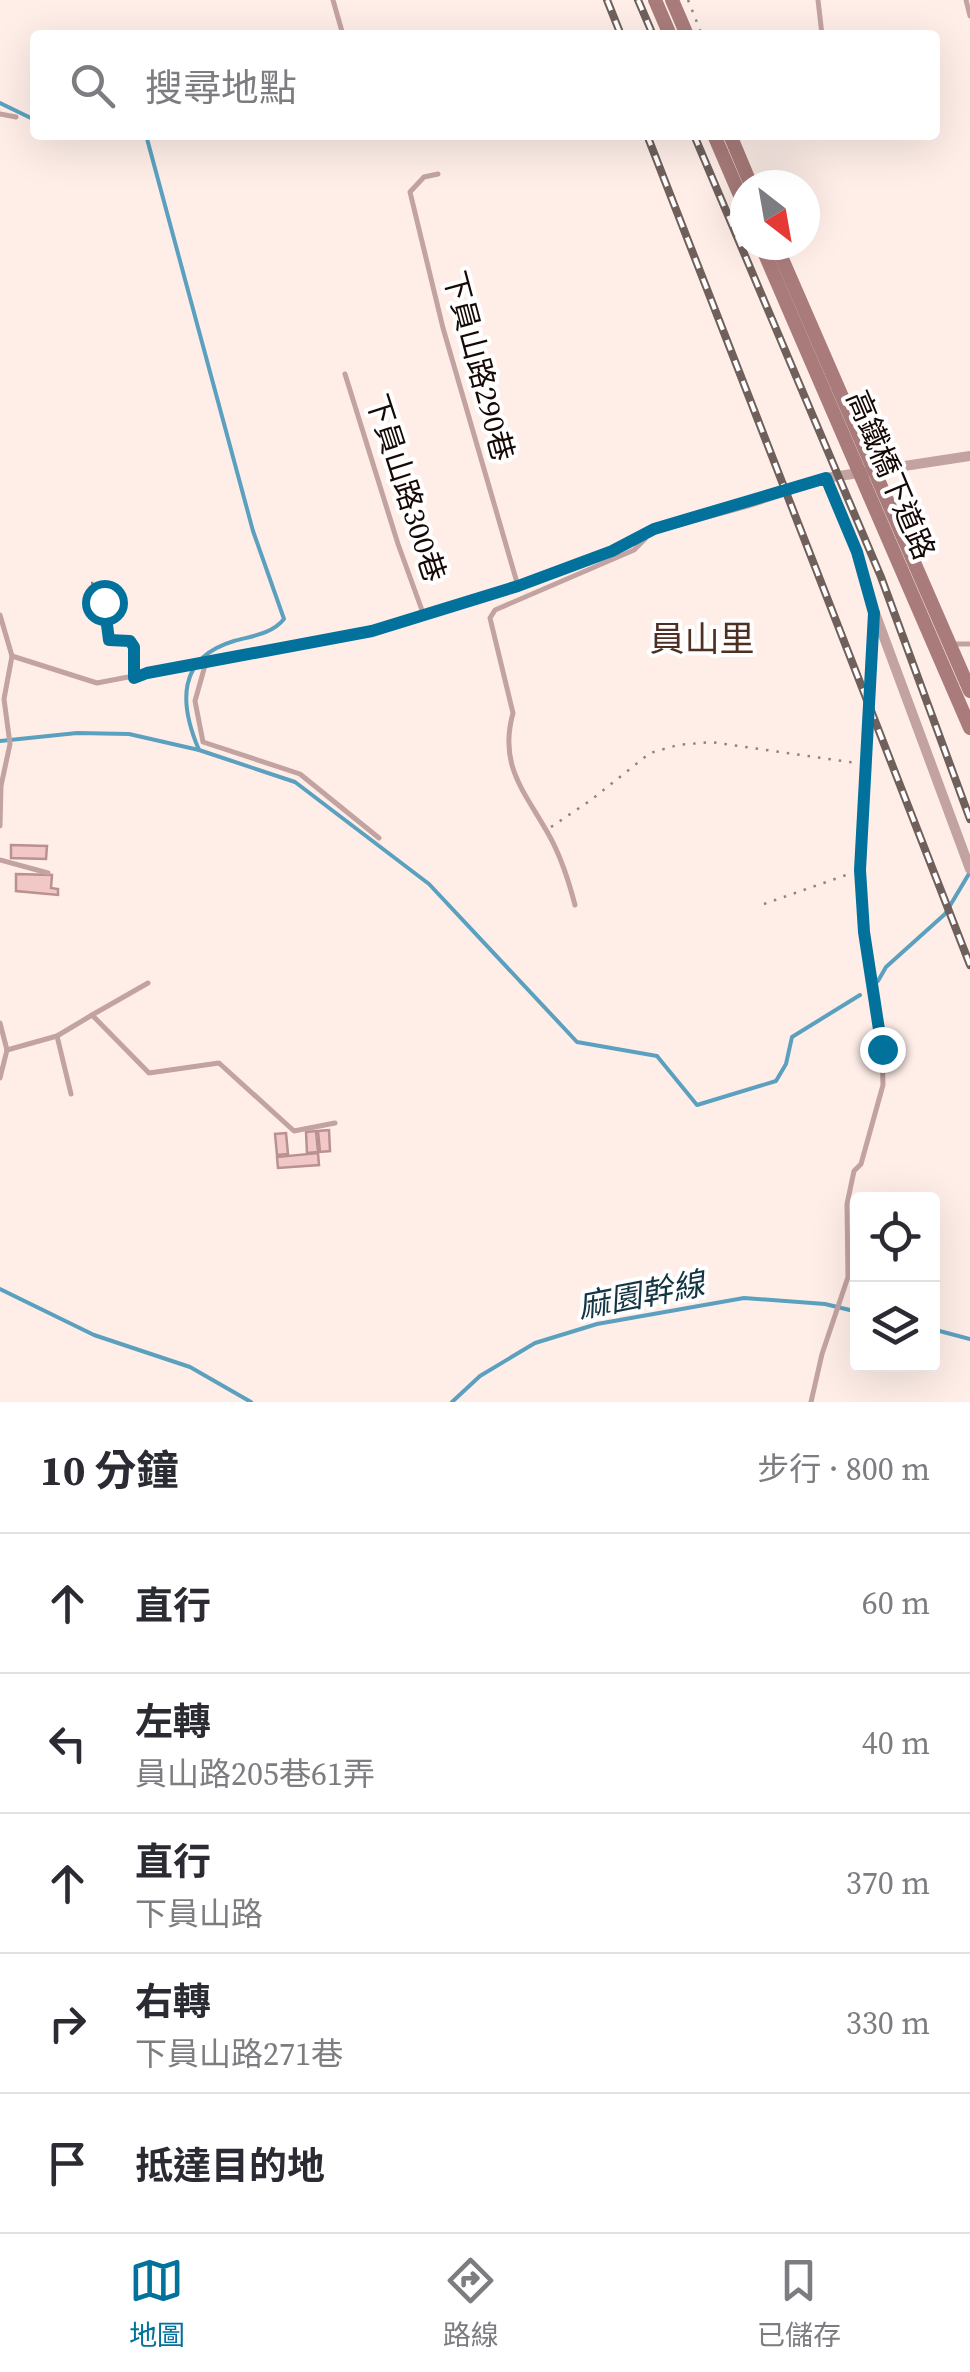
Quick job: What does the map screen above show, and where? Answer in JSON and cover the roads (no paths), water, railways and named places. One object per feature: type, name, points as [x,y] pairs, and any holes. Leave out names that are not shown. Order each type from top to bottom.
[{"type":"street","points":[[655,0],[668,30]]},
{"type":"street","points":[[672,0],[685,30]]},
{"type":"street","points":[[716,140],[730,172]]},
{"type":"street","points":[[732,140],[745,170]]},
{"type":"street","name":"高鐵橋下道路","points":[[769,260],[970,691]]},
{"type":"street","name":"高鐵橋下道路","points":[[782,260],[970,728]]},
{"type":"street","points":[[206,662],[372,631],[424,616],[612,551],[654,529],[826,478],[970,456]]},
{"type":"street","points":[[874,613],[970,869]]},
{"type":"lane","points":[[333,0],[341,30]]},
{"type":"lane","points":[[818,0],[821,30]]},
{"type":"lane","points":[[966,0],[970,16]]},
{"type":"lane","points":[[0,114],[16,118]]},
{"type":"lane","name":"下員山路290巷","points":[[438,174],[424,176],[410,192],[443,328],[518,586]]},
{"type":"lane","name":"下員山路300巷","points":[[345,374],[424,616]]},
{"type":"lane","points":[[811,1402],[848,1277],[850,1186],[854,1171],[861,1164],[884,1086],[860,870],[874,613],[857,552],[826,478]]},
{"type":"lane","points":[[574,905],[568,878],[546,830],[510,766],[509,726],[513,713],[490,618],[495,610],[634,550],[654,529]]},
{"type":"lane","points":[[0,615],[12,656],[4,699],[10,744],[0,826]]},
{"type":"lane","points":[[957,644],[970,644]]},
{"type":"lane","points":[[12,656],[97,683],[206,662],[195,701],[203,742],[300,774],[379,838]]},
{"type":"lane","points":[[0,860],[48,874]]},
{"type":"lane","points":[[7,1050],[57,1036],[148,982]]},
{"type":"lane","points":[[92,1015],[149,1073],[219,1063],[294,1132],[335,1123]]},
{"type":"lane","points":[[0,1023],[7,1050],[0,1078]]},
{"type":"lane","points":[[57,1036],[70,1094]]},
{"type":"waterway","points":[[0,103],[30,118]]},
{"type":"waterway","points":[[147,140],[253,531],[284,619],[268,631],[215,649],[193,671],[186,699],[199,750]]},
{"type":"waterway","points":[[0,741],[77,733],[129,734],[199,750],[295,782],[429,884],[577,1042],[657,1056],[697,1105],[776,1081],[786,1064],[792,1037],[860,995]]},
{"type":"waterway","points":[[878,981],[886,967],[945,914],[970,872]]},
{"type":"waterway","name":"麻園幹線","points":[[0,1289],[94,1335],[190,1367],[251,1402]]},
{"type":"waterway","name":"麻園幹線","points":[[452,1402],[480,1376],[535,1343],[597,1324],[744,1298],[825,1304],[850,1310]]},
{"type":"waterway","name":"麻園幹線","points":[[940,1331],[970,1339]]},
{"type":"railway","points":[[607,0],[619,30]]},
{"type":"railway","points":[[638,0],[651,30]]},
{"type":"railway","points":[[649,140],[970,965]]},
{"type":"railway","points":[[696,140],[881,577],[970,819]]},
{"type":"district","name":"員山里","points":[[702,639]]}]
